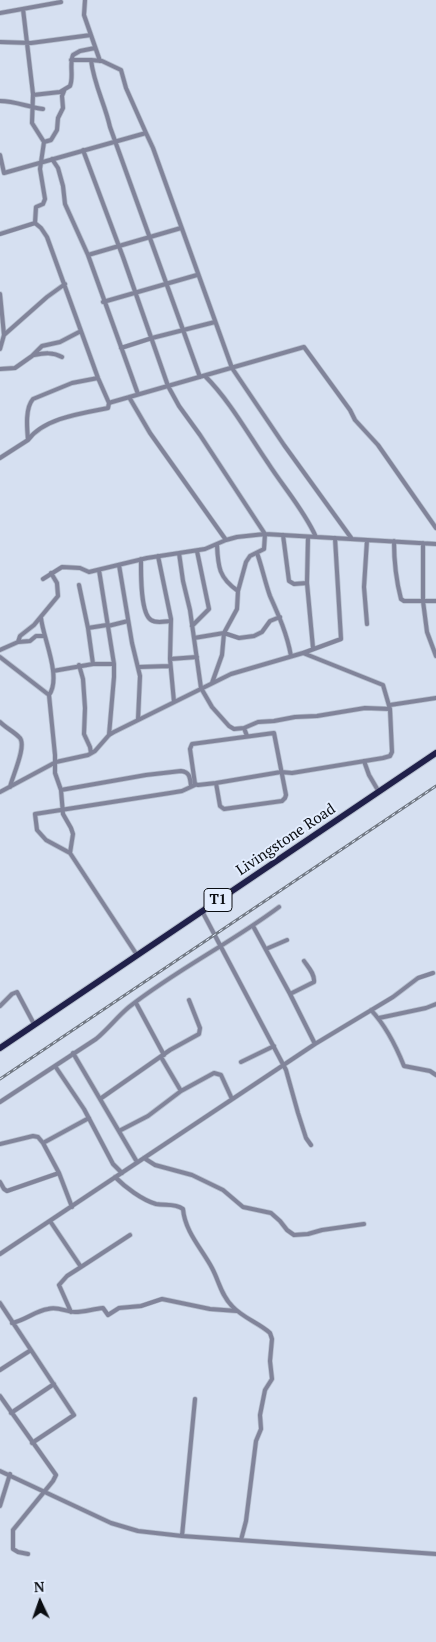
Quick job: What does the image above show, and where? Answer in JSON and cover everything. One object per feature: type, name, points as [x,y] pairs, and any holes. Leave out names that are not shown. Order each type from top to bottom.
[{"type":"highway","name":"Livingstone Road","points":[[0,1048],[436,753]]},
{"type":"street","points":[[85,0],[84,15],[100,61]]},
{"type":"street","points":[[0,14],[61,2]]},
{"type":"street","points":[[24,9],[33,95],[33,126],[44,142],[40,174],[45,199],[35,210],[35,223]]},
{"type":"street","points":[[0,42],[27,42],[91,34]]},
{"type":"street","points":[[44,142],[51,140],[56,133],[58,118],[63,108],[62,96],[72,83],[71,60],[75,53],[95,48]]},
{"type":"street","points":[[71,60],[100,61],[119,68],[123,73],[126,88],[153,148],[197,275],[232,368],[284,445],[352,539]]},
{"type":"street","points":[[91,60],[96,89],[107,113],[200,377]]},
{"type":"street","points":[[33,95],[64,91]]},
{"type":"street","points":[[0,101],[15,102],[32,108],[43,109]]},
{"type":"street","points":[[0,155],[2,173],[146,132]]},
{"type":"street","points":[[84,150],[168,386],[179,406],[265,534],[265,547],[258,553],[250,556],[246,562],[238,591],[237,609],[224,633],[222,655],[212,683]]},
{"type":"street","points":[[52,159],[62,178],[65,204],[88,255],[103,302],[138,394]]},
{"type":"street","points":[[0,234],[35,223]]},
{"type":"street","points":[[0,458],[28,440],[43,427],[82,412],[108,408],[109,403],[98,378],[48,237],[35,223]]},
{"type":"street","points":[[88,255],[181,228]]},
{"type":"street","points":[[103,302],[197,275]]},
{"type":"street","points":[[4,335],[64,284]]},
{"type":"street","points":[[0,294],[4,335],[0,349]]},
{"type":"street","points":[[121,348],[214,322]]},
{"type":"street","points":[[0,369],[15,368],[42,346],[60,342],[81,331]]},
{"type":"street","points":[[109,403],[304,347],[350,410],[354,420],[378,445],[436,528]]},
{"type":"street","points":[[34,354],[57,354],[62,358]]},
{"type":"street","points":[[205,376],[231,408],[302,512],[316,537]]},
{"type":"street","points":[[28,440],[28,412],[33,399],[72,383],[98,378]]},
{"type":"street","points":[[129,397],[150,433],[226,540]]},
{"type":"street","points":[[43,579],[62,567],[80,568],[88,572],[141,559],[197,550],[238,537],[265,534],[436,544]]},
{"type":"street","points":[[283,535],[289,581],[294,584],[307,583]]},
{"type":"street","points":[[308,537],[307,583],[314,648]]},
{"type":"street","points":[[0,792],[56,762],[92,753],[98,749],[109,735],[212,683],[242,670],[303,653],[341,639],[335,538]]},
{"type":"street","points":[[367,540],[364,586],[367,624]]},
{"type":"street","points":[[394,542],[394,566],[399,583],[400,598],[404,601],[436,601]]},
{"type":"street","points":[[423,543],[423,601],[427,632],[436,656]]},
{"type":"street","points":[[217,545],[218,563],[223,578],[238,591]]},
{"type":"street","points":[[192,626],[209,609],[197,550]]},
{"type":"street","points":[[179,553],[201,688],[212,707],[229,726],[237,729],[258,722],[317,716],[365,708],[390,707],[436,698]]},
{"type":"street","points":[[258,553],[291,656]]},
{"type":"street","points":[[158,556],[171,620],[170,666],[174,702]]},
{"type":"street","points":[[141,559],[141,586],[146,614],[156,622],[171,620]]},
{"type":"street","points":[[119,565],[128,622],[139,667],[138,720]]},
{"type":"street","points":[[99,570],[114,664],[109,735]]},
{"type":"street","points":[[18,642],[20,636],[41,618],[58,594],[57,583],[51,573]]},
{"type":"street","points":[[79,585],[93,664]]},
{"type":"street","points":[[194,638],[224,633],[239,638],[254,636],[262,632],[270,621],[280,617]]},
{"type":"street","points":[[41,618],[53,671],[52,691],[49,695],[56,762],[55,772],[61,790],[62,811],[73,834],[70,853]]},
{"type":"street","points":[[88,628],[128,622]]},
{"type":"street","points":[[0,650],[18,642],[30,641],[36,636],[44,636]]},
{"type":"street","points":[[137,955],[70,853],[46,840],[37,830],[35,814],[182,791],[193,785],[292,772],[391,755],[390,707],[383,685],[303,653]]},
{"type":"street","points":[[0,657],[49,695]]},
{"type":"street","points":[[170,659],[196,657]]},
{"type":"street","points":[[53,671],[79,665],[114,664]]},
{"type":"street","points":[[79,665],[83,679],[84,734],[92,753]]},
{"type":"street","points":[[139,667],[170,666]]},
{"type":"street","points":[[0,722],[20,737],[22,742],[18,765],[10,787]]},
{"type":"street","points":[[244,728],[247,736]]},
{"type":"street","points":[[193,785],[191,745],[274,733],[286,797],[282,801],[224,809],[220,806],[216,782]]},
{"type":"street","points":[[364,761],[369,775],[379,792]]},
{"type":"street","points":[[61,790],[181,770],[189,775],[193,785]]},
{"type":"street","points":[[0,1102],[96,1039],[136,1003],[253,926],[278,907]]},
{"type":"street","points":[[202,911],[283,1065],[306,1138],[311,1146]]},
{"type":"street","points":[[253,926],[315,1044]]},
{"type":"street","points":[[266,949],[287,940]]},
{"type":"street","points":[[290,994],[314,982],[315,979],[304,961]]},
{"type":"street","points":[[0,1254],[315,1044],[393,997],[418,978],[434,973]]},
{"type":"street","points":[[0,1006],[12,994],[17,992],[34,1024]]},
{"type":"street","points":[[100,1099],[200,1033],[190,1000]]},
{"type":"street","points":[[136,1003],[182,1091]]},
{"type":"street","points":[[379,1018],[436,1004]]},
{"type":"street","points":[[371,1010],[379,1018],[396,1047],[404,1066],[430,1071],[436,1075]]},
{"type":"street","points":[[241,1062],[274,1046]]},
{"type":"street","points":[[73,1053],[137,1162]]},
{"type":"street","points":[[55,1066],[70,1086],[113,1164],[122,1173]]},
{"type":"street","points":[[119,1131],[148,1116],[182,1091],[210,1074],[218,1073],[223,1078],[232,1099]]},
{"type":"street","points":[[43,1143],[88,1118]]},
{"type":"street","points":[[0,1144],[33,1136],[38,1137],[59,1173],[72,1207]]},
{"type":"street","points":[[144,1158],[155,1164],[192,1175],[223,1190],[243,1207],[271,1214],[294,1235],[364,1224]]},
{"type":"street","points":[[0,1182],[7,1191],[59,1173]]},
{"type":"street","points":[[115,1177],[122,1184],[156,1204],[174,1205],[183,1210],[188,1230],[214,1271],[220,1289],[230,1305],[270,1333],[272,1340],[270,1361],[272,1379],[265,1390],[260,1415],[261,1429],[256,1441],[246,1521],[241,1540]]},
{"type":"street","points":[[50,1221],[81,1267]]},
{"type":"street","points":[[71,1312],[59,1285],[67,1276],[130,1235]]},
{"type":"street","points":[[12,1323],[23,1321],[36,1312],[51,1308],[59,1308],[71,1312],[103,1308],[108,1315],[120,1308],[141,1306],[162,1299],[210,1309],[237,1311]]},
{"type":"street","points":[[0,1303],[74,1415],[32,1443]]},
{"type":"street","points":[[0,1370],[31,1350]]},
{"type":"street","points":[[11,1412],[54,1384]]},
{"type":"street","points":[[0,1396],[32,1443],[56,1473],[55,1478],[12,1532],[15,1551],[28,1554]]},
{"type":"street","points":[[182,1536],[195,1399]]},
{"type":"street","points":[[0,1470],[111,1523],[138,1531],[182,1536],[436,1554]]},
{"type":"street","points":[[0,1506],[10,1474]]},
{"type":"railway","points":[[0,1079],[436,786]]}]
